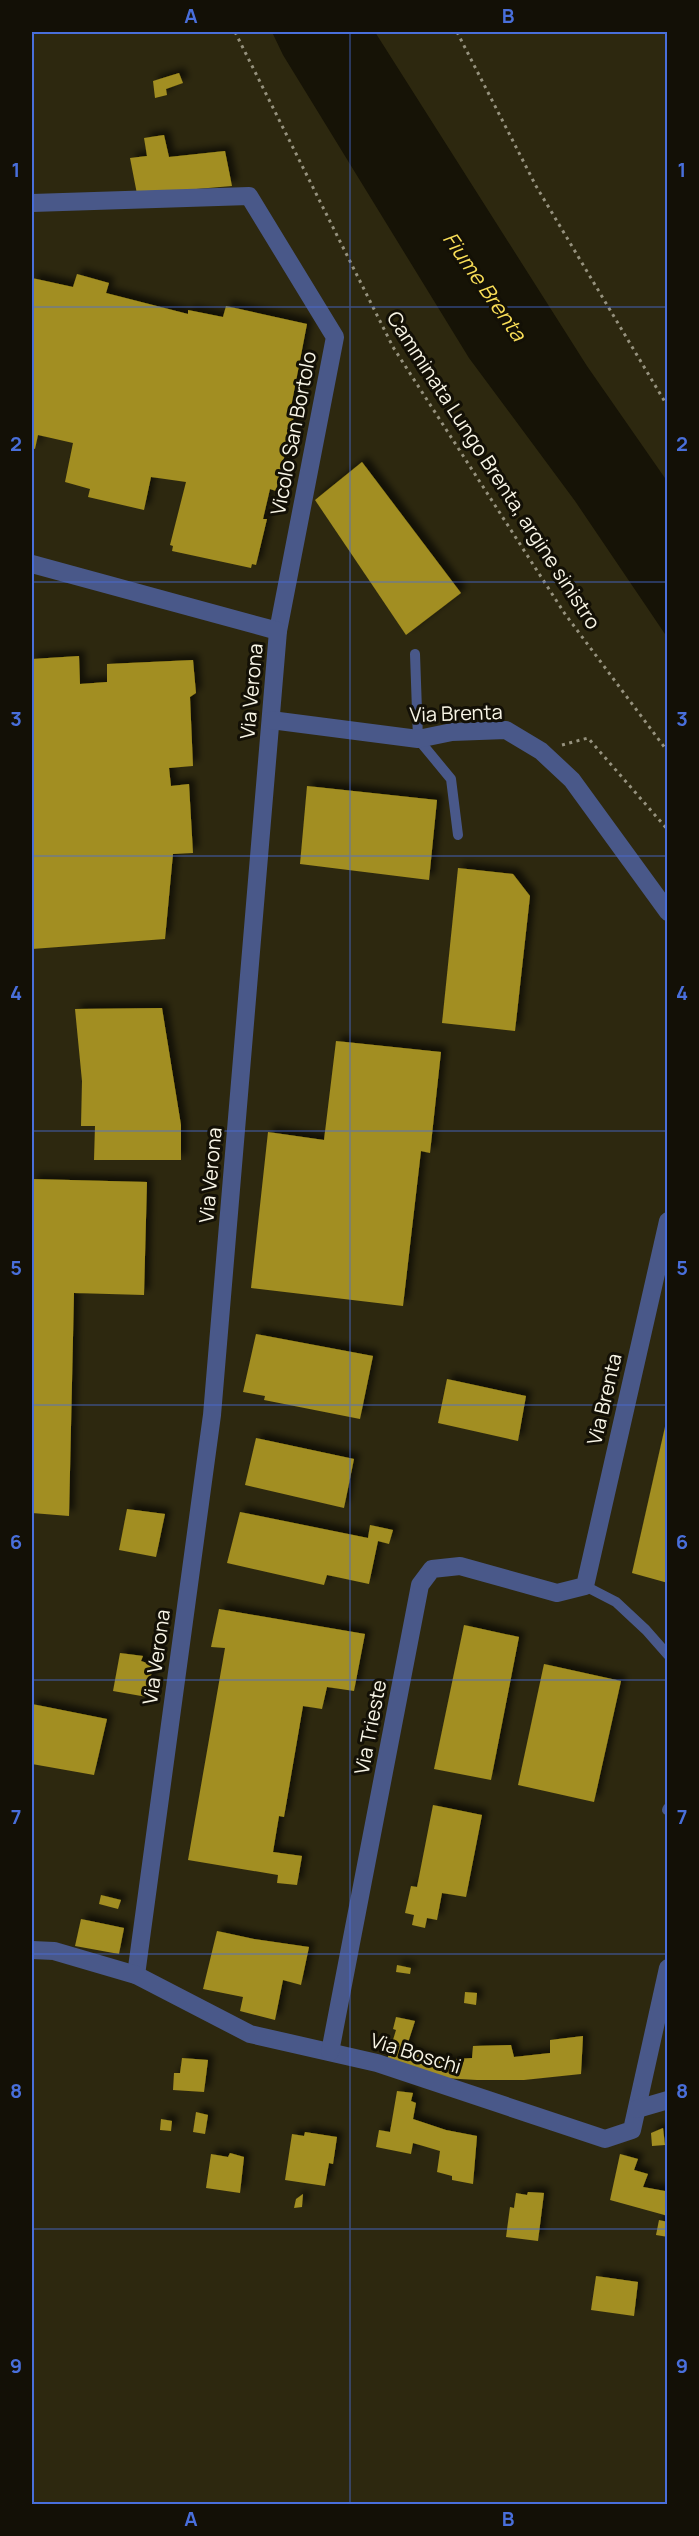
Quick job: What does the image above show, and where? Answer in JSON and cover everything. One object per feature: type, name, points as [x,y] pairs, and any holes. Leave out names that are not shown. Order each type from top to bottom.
[{"type":"street","name":"Vicolo San Bortolo","points":[[32,203],[249,195],[335,337],[278,631]]},
{"type":"street","name":"Via Verona","points":[[32,564],[278,631],[212,1415],[136,1975]]},
{"type":"street","name":"Via Brenta","points":[[271,720],[418,739],[452,732],[506,730],[541,752],[572,780],[668,912]]},
{"type":"street","name":"Via Brenta","points":[[585,1586],[668,1221]]},
{"type":"street","name":"Via Trieste","points":[[330,2052],[420,1585],[432,1569],[460,1566],[557,1593],[585,1586]]},
{"type":"street","name":"Via Boschi","points":[[32,1950],[54,1952],[136,1975],[250,2034],[377,2063],[605,2139],[632,2130],[668,1968]]},
{"type":"street","points":[[637,2109],[668,2100]]},
{"type":"lane","points":[[416,654],[418,739],[451,779],[458,835]]},
{"type":"lane","points":[[585,1586],[616,1602],[646,1630],[668,1655]]},
{"type":"path","name":"Camminata Lungo Brenta, argine sinistro","points":[[235,32],[393,347],[565,614],[668,752]]},
{"type":"path","points":[[458,32],[536,186],[668,407]]},
{"type":"path","points":[[541,752],[588,738],[668,830]]},
{"type":"water","name":"Fiume Brenta","points":[[272,32],[375,32],[587,366],[667,481],[667,637],[575,501],[469,358],[283,55]]},
{"type":"building","points":[[179,73],[183,83],[166,89],[167,95],[155,98],[153,81]]},
{"type":"building","points":[[164,135],[169,157],[225,151],[232,186],[137,194],[130,158],[147,156],[144,138]]},
{"type":"building","points":[[77,274],[109,283],[106,293],[188,314],[188,310],[223,317],[226,306],[307,324],[291,407],[296,408],[276,491],[270,489],[263,519],[267,519],[256,565],[252,564],[251,568],[172,551],[173,546],[170,545],[186,482],[151,477],[144,510],[88,497],[90,489],[65,482],[73,443],[38,435],[35,449],[32,448],[32,278],[73,287]]},
{"type":"building","points":[[362,462],[461,593],[406,635],[315,500]]},
{"type":"building","points":[[79,656],[80,684],[107,682],[107,664],[193,660],[196,693],[190,697],[193,766],[169,768],[171,786],[189,784],[193,853],[173,854],[165,939],[32,949],[32,659]]},
{"type":"building","points":[[307,786],[437,800],[429,880],[300,864]]},
{"type":"building","points":[[458,868],[513,874],[530,896],[515,1031],[442,1023]]},
{"type":"building","points":[[162,1008],[181,1125],[181,1160],[94,1160],[95,1126],[81,1126],[82,1081],[75,1009]]},
{"type":"building","points":[[336,1041],[441,1052],[430,1153],[421,1151],[403,1306],[251,1288],[268,1132],[324,1140]]},
{"type":"building","points":[[32,1179],[147,1182],[144,1295],[74,1293],[69,1516],[32,1513]]},
{"type":"building","points":[[256,1334],[373,1356],[360,1419],[264,1400],[265,1396],[243,1392]]},
{"type":"building","points":[[447,1379],[526,1396],[518,1441],[438,1423]]},
{"type":"building","points":[[668,1418],[668,1583],[632,1573]]},
{"type":"building","points":[[256,1438],[354,1459],[344,1508],[245,1485]]},
{"type":"building","points":[[127,1509],[165,1514],[156,1557],[119,1550]]},
{"type":"building","points":[[240,1512],[368,1538],[370,1525],[393,1530],[389,1544],[378,1541],[369,1584],[327,1575],[324,1585],[227,1563]]},
{"type":"building","points":[[219,1609],[365,1634],[354,1691],[327,1687],[322,1709],[303,1706],[284,1817],[279,1816],[273,1852],[302,1856],[297,1885],[277,1883],[278,1875],[188,1860],[225,1648],[211,1647]]},
{"type":"building","points":[[464,1625],[519,1637],[491,1780],[434,1769]]},
{"type":"building","points":[[120,1653],[143,1656],[141,1661],[153,1665],[147,1697],[113,1691]]},
{"type":"building","points":[[544,1664],[621,1681],[594,1802],[518,1785]]},
{"type":"building","points":[[32,1704],[107,1719],[94,1775],[32,1764]]},
{"type":"building","points":[[433,1805],[482,1815],[466,1897],[442,1893],[437,1920],[427,1918],[425,1928],[412,1925],[414,1915],[405,1913],[411,1886],[417,1887]]},
{"type":"building","points":[[101,1895],[121,1900],[118,1909],[99,1904]]},
{"type":"building","points":[[81,1919],[124,1928],[119,1954],[75,1946]]},
{"type":"building","points":[[217,1931],[309,1947],[301,1985],[283,1980],[275,2020],[240,2011],[243,1997],[203,1989]]},
{"type":"building","points":[[397,1965],[411,1968],[410,1974],[396,1972]]},
{"type":"building","points":[[465,1992],[477,1993],[476,2005],[464,2003]]},
{"type":"building","points":[[396,2017],[415,2021],[406,2049],[425,2057],[455,2062],[456,2059],[472,2058],[473,2046],[511,2045],[514,2057],[550,2053],[550,2040],[583,2036],[581,2074],[524,2080],[477,2080],[443,2078],[386,2063],[396,2030],[393,2029]]},
{"type":"building","points":[[182,2058],[208,2060],[204,2092],[173,2090],[174,2073],[180,2073]]},
{"type":"building","points":[[397,2091],[413,2093],[411,2101],[416,2103],[413,2119],[446,2130],[477,2136],[473,2184],[452,2180],[452,2176],[437,2172],[440,2151],[413,2143],[411,2154],[376,2147],[379,2130],[390,2132]]},
{"type":"building","points":[[196,2112],[208,2115],[205,2134],[193,2132]]},
{"type":"building","points":[[161,2119],[172,2121],[171,2131],[160,2130]]},
{"type":"building","points":[[663,2128],[665,2145],[652,2146],[651,2133]]},
{"type":"building","points":[[305,2132],[337,2137],[333,2164],[329,2163],[325,2186],[285,2180],[292,2134],[304,2136]]},
{"type":"building","points":[[230,2153],[244,2157],[240,2193],[206,2188],[211,2154],[228,2157]]},
{"type":"building","points":[[620,2154],[638,2159],[634,2170],[648,2174],[643,2187],[665,2191],[668,2185],[668,2216],[610,2200]]},
{"type":"building","points":[[528,2192],[544,2193],[538,2241],[506,2237],[510,2207],[514,2208],[516,2193],[527,2195]]},
{"type":"building","points":[[303,2194],[302,2207],[294,2208],[296,2199]]},
{"type":"building","points":[[659,2220],[668,2222],[668,2237],[656,2235]]},
{"type":"building","points":[[596,2276],[638,2282],[634,2316],[591,2310]]}]
